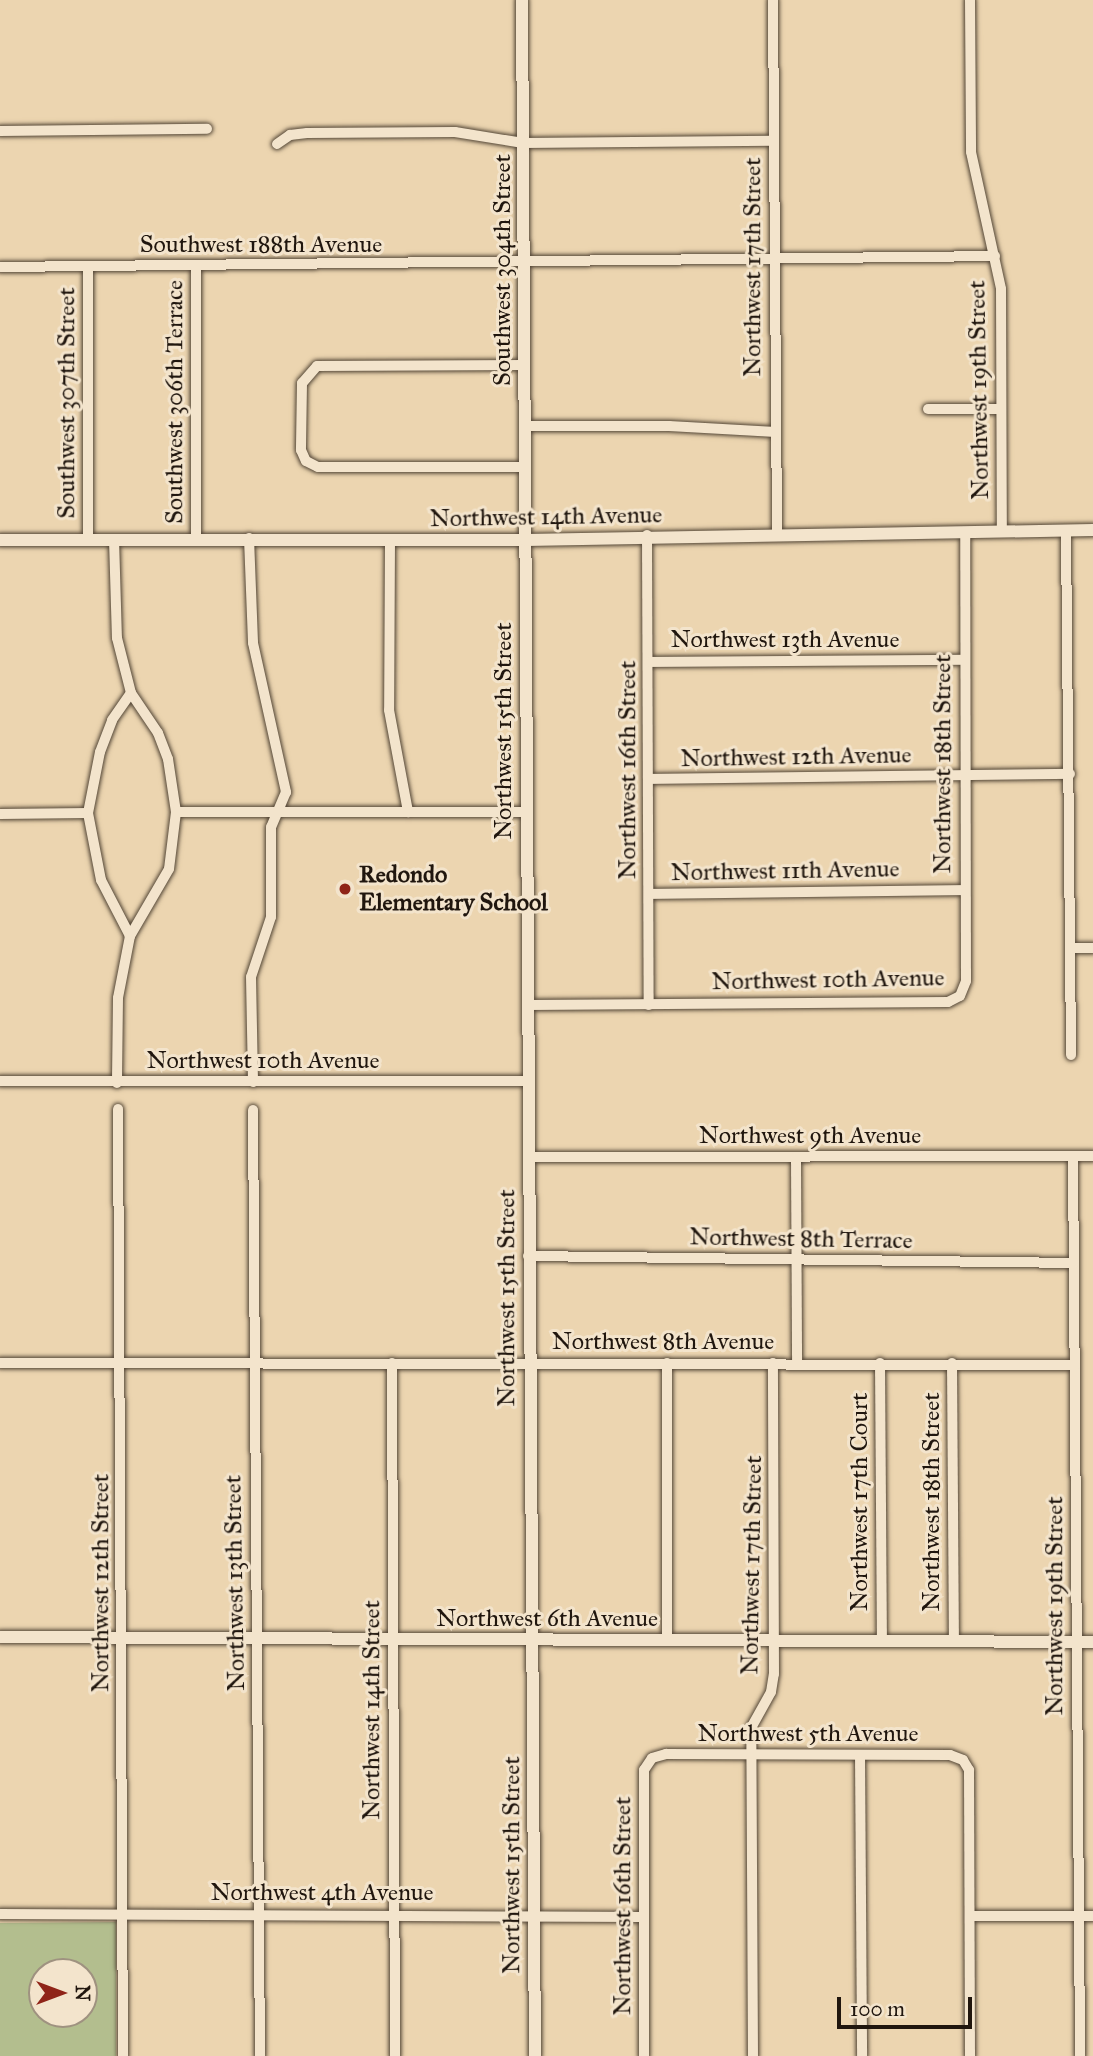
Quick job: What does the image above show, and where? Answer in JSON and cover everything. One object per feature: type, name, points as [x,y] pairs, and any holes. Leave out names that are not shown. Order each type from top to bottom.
[{"type":"street","name":"Southwest 304th Street","points":[[522,0],[526,540]]},
{"type":"street","name":"Northwest 17th Street","points":[[774,0],[777,534]]},
{"type":"street","name":"Northwest 19th Street","points":[[970,0],[971,152],[1001,289],[1002,531]]},
{"type":"street","points":[[0,131],[207,129]]},
{"type":"street","points":[[277,144],[290,135],[455,132],[523,143],[774,141]]},
{"type":"street","name":"Southwest 188th Avenue","points":[[0,267],[523,265],[774,258],[995,257]]},
{"type":"street","name":"Southwest 307th Street","points":[[88,266],[88,539]]},
{"type":"street","name":"Southwest 306th Terrace","points":[[196,266],[196,538]]},
{"type":"street","points":[[524,365],[317,366],[306,374],[301,450],[306,461],[318,467],[524,467]]},
{"type":"street","points":[[928,409],[1002,409]]},
{"type":"street","points":[[524,426],[669,426],[776,432]]},
{"type":"street","name":"Northwest 14th Avenue","points":[[0,540],[526,540],[647,535],[1093,530]]},
{"type":"street","points":[[1066,531],[1071,1055]]},
{"type":"street","name":"Northwest 18th Street","points":[[960,996],[966,981],[963,660],[965,532]]},
{"type":"street","name":"Northwest 16th Street","points":[[647,535],[649,1005]]},
{"type":"street","points":[[249,538],[253,643],[286,792],[271,827],[271,917],[251,977],[253,1082]]},
{"type":"street","points":[[114,539],[117,638],[131,693],[158,733],[168,759],[176,812],[169,869],[130,936],[118,998],[117,1083]]},
{"type":"street","name":"Northwest 15th Street","points":[[526,540],[528,1364],[535,2056]]},
{"type":"street","points":[[390,541],[389,710],[408,812]]},
{"type":"street","name":"Northwest 13th Avenue","points":[[649,662],[963,660]]},
{"type":"street","points":[[130,936],[101,880],[89,813],[104,741],[112,720],[131,693]]},
{"type":"street","name":"Northwest 12th Avenue","points":[[648,779],[1070,774]]},
{"type":"street","points":[[176,812],[525,812]]},
{"type":"street","points":[[0,814],[89,813]]},
{"type":"street","name":"Northwest 11th Avenue","points":[[649,894],[964,890]]},
{"type":"street","points":[[1071,948],[1093,948]]},
{"type":"street","name":"Northwest 10th Avenue","points":[[528,1005],[948,1002],[960,996]]},
{"type":"street","name":"Northwest 10th Avenue","points":[[0,1081],[527,1081]]},
{"type":"street","name":"Northwest 12th Street","points":[[118,1109],[124,2056]]},
{"type":"street","name":"Northwest 13th Street","points":[[253,1110],[260,2056]]},
{"type":"street","name":"Northwest 19th Street","points":[[1073,1156],[1080,2056]]},
{"type":"street","name":"Northwest 9th Avenue","points":[[528,1157],[1093,1156]]},
{"type":"street","points":[[796,1157],[797,1363]]},
{"type":"street","name":"Northwest 8th Terrace","points":[[528,1256],[1074,1262]]},
{"type":"street","name":"Northwest 8th Avenue","points":[[0,1363],[1075,1365]]},
{"type":"street","name":"Northwest 14th Street","points":[[392,1363],[395,2056]]},
{"type":"street","points":[[667,1363],[667,1641]]},
{"type":"street","name":"Northwest 17th Street","points":[[753,2056],[751,1728],[771,1692],[774,1641],[774,1363]]},
{"type":"street","name":"Northwest 17th Court","points":[[880,1363],[882,1641]]},
{"type":"street","name":"Northwest 18th Street","points":[[952,1363],[954,1642]]},
{"type":"street","name":"Northwest 6th Avenue","points":[[0,1637],[1093,1642]]},
{"type":"street","name":"Northwest 5th Avenue","points":[[652,1758],[666,1754],[950,1755],[963,1760],[969,1770],[970,1916]]},
{"type":"street","points":[[860,1755],[862,2056]]},
{"type":"street","name":"Northwest 16th Street","points":[[644,2056],[644,1770],[652,1758]]},
{"type":"street","name":"Northwest 4th Avenue","points":[[0,1914],[645,1917]]},
{"type":"street","points":[[970,2056],[970,1916],[1093,1916]]},
{"type":"green space","points":[[116,1922],[116,2056],[0,2056],[0,1923]]},
{"type":"place","name":"Redondo Elementary School","points":[[345,889]]}]
